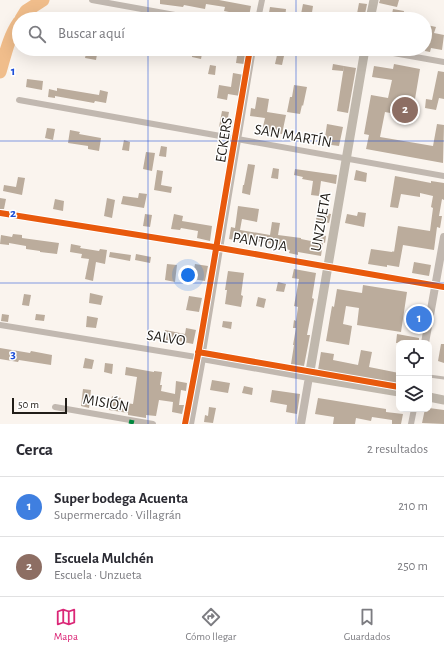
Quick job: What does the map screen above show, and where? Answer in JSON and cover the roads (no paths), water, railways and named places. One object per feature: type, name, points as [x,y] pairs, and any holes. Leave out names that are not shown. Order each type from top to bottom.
[{"type":"main road","points":[[371,12],[374,0]]},
{"type":"main road","name":"UNZUETA","points":[[309,377],[364,56]]},
{"type":"main road","name":"SALVO","points":[[309,377],[396,392]]},
{"type":"main road","points":[[432,398],[444,400]]},
{"type":"street","points":[[92,0],[158,12]]},
{"type":"street","points":[[259,12],[262,0]]},
{"type":"street","name":"ECKERS","points":[[190,424],[252,56]]},
{"type":"street","points":[[410,56],[444,62]]},
{"type":"street","name":"SAN MARTÍN","points":[[19,100],[444,176]]},
{"type":"street","name":"PANTOJA","points":[[0,213],[220,248],[444,287]]},
{"type":"street","points":[[426,340],[444,236]]},
{"type":"street","name":"SALVO","points":[[0,325],[309,377]]},
{"type":"street","name":"UNZUETA","points":[[301,424],[309,377]]},
{"type":"street","name":"MISIÓN","points":[[56,407],[131,422],[153,424]]},
{"type":"street","points":[[411,424],[413,412]]},
{"type":"lane","points":[[432,376],[444,378]]},
{"type":"waterway","points":[[25,12],[43,0]]},
{"type":"waterway","points":[[0,72],[12,35]]},
{"type":"place","name":"Escuela Mulchén","points":[[405,110]]},
{"type":"place","name":"Super bodega Acuenta","points":[[419,319]]}]
